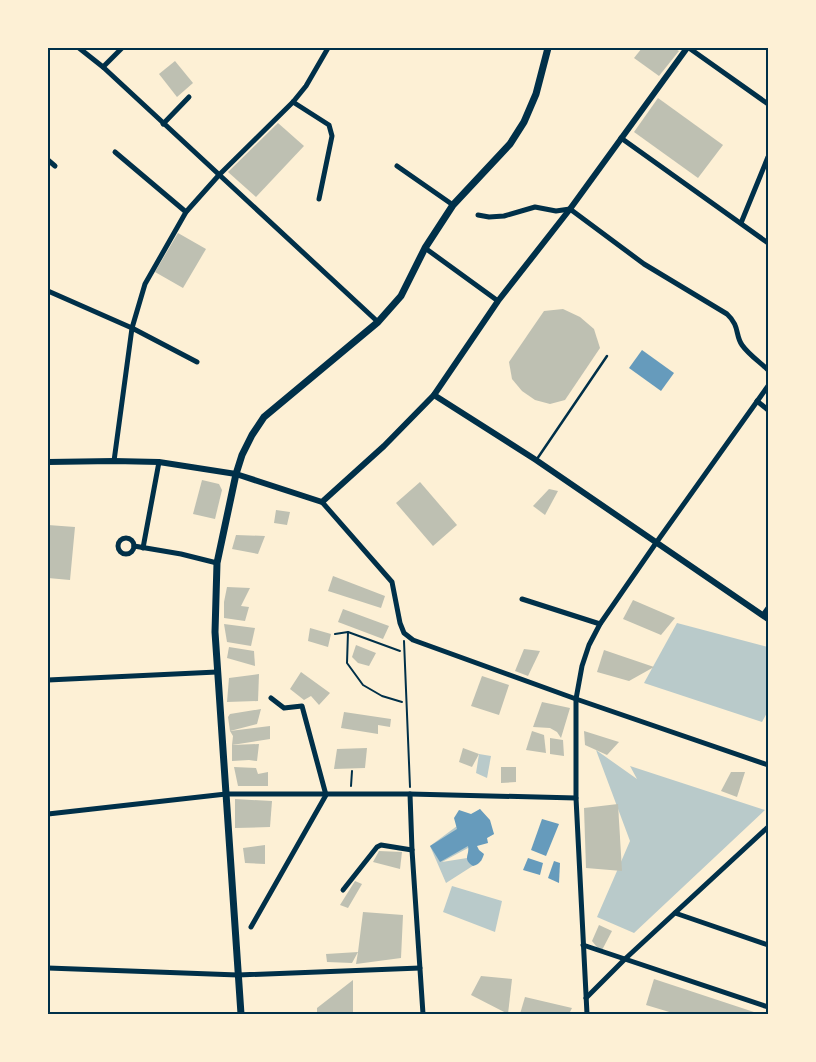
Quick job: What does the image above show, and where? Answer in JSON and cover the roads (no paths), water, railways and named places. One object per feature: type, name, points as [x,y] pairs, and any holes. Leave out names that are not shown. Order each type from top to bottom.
[{"type":"main road","points":[[242,1014],[215,632],[217,563],[236,474],[242,455],[264,416],[378,322],[401,296],[425,248],[453,205],[510,144],[524,122],[536,94],[548,48]]},
{"type":"street","points":[[79,48],[103,67],[378,322]]},
{"type":"street","points":[[103,67],[122,48]]},
{"type":"street","points":[[114,461],[132,328],[145,284],[186,212],[293,102],[306,86],[328,48]]},
{"type":"street","points":[[322,502],[384,446],[434,395],[498,301],[570,209],[688,48],[768,104]]},
{"type":"street","points":[[163,124],[189,97]]},
{"type":"street","points":[[293,102],[329,126],[331,130],[332,136],[319,199]]},
{"type":"street","points":[[621,138],[768,243]]},
{"type":"street","points":[[115,152],[186,212]]},
{"type":"street","points":[[741,222],[768,157]]},
{"type":"street","points":[[48,160],[55,166]]},
{"type":"street","points":[[397,166],[453,205]]},
{"type":"street","points":[[478,215],[488,217],[504,216],[535,207],[556,211],[570,209],[644,264],[727,314],[738,330],[741,344],[768,370]]},
{"type":"street","points":[[425,248],[498,301]]},
{"type":"street","points":[[48,292],[132,328],[197,362]]},
{"type":"street","points":[[587,1014],[576,798],[576,699],[582,666],[589,645],[600,624],[768,386]]},
{"type":"street","points":[[434,395],[536,460],[766,617],[768,608]]},
{"type":"street","points":[[757,401],[768,410]]},
{"type":"street","points":[[48,462],[159,462],[236,474],[322,502],[392,582],[400,623],[404,633],[413,640],[576,699],[768,765]]},
{"type":"street","points":[[142,548],[159,462]]},
{"type":"street","points":[[134,546],[217,563]]},
{"type":"street","points":[[522,599],[600,624]]},
{"type":"street","points":[[48,680],[217,672]]},
{"type":"street","points":[[252,927],[326,795],[302,706],[284,708],[271,698]]},
{"type":"street","points":[[48,814],[226,794],[410,794],[576,798]]},
{"type":"street","points":[[410,794],[423,1014]]},
{"type":"street","points":[[586,998],[625,959],[768,827]]},
{"type":"street","points":[[343,890],[377,846],[412,850]]},
{"type":"street","points":[[675,913],[768,945]]},
{"type":"street","points":[[583,945],[768,1007]]},
{"type":"street","points":[[48,968],[238,975],[420,968]]},
{"type":"lane","points":[[536,460],[607,356]]},
{"type":"water","points":[[642,350],[674,373],[661,391],[629,368]]},
{"type":"water","points":[[480,809],[490,820],[494,834],[487,838],[488,843],[477,846],[484,854],[480,862],[473,866],[470,864],[467,859],[468,846],[440,862],[430,846],[457,829],[454,818],[459,810],[471,814]]},
{"type":"water","points":[[542,819],[559,824],[546,856],[531,850]]},
{"type":"water","points":[[528,858],[543,863],[540,875],[523,870]]},
{"type":"water","points":[[554,861],[560,863],[559,883],[548,878]]}]
